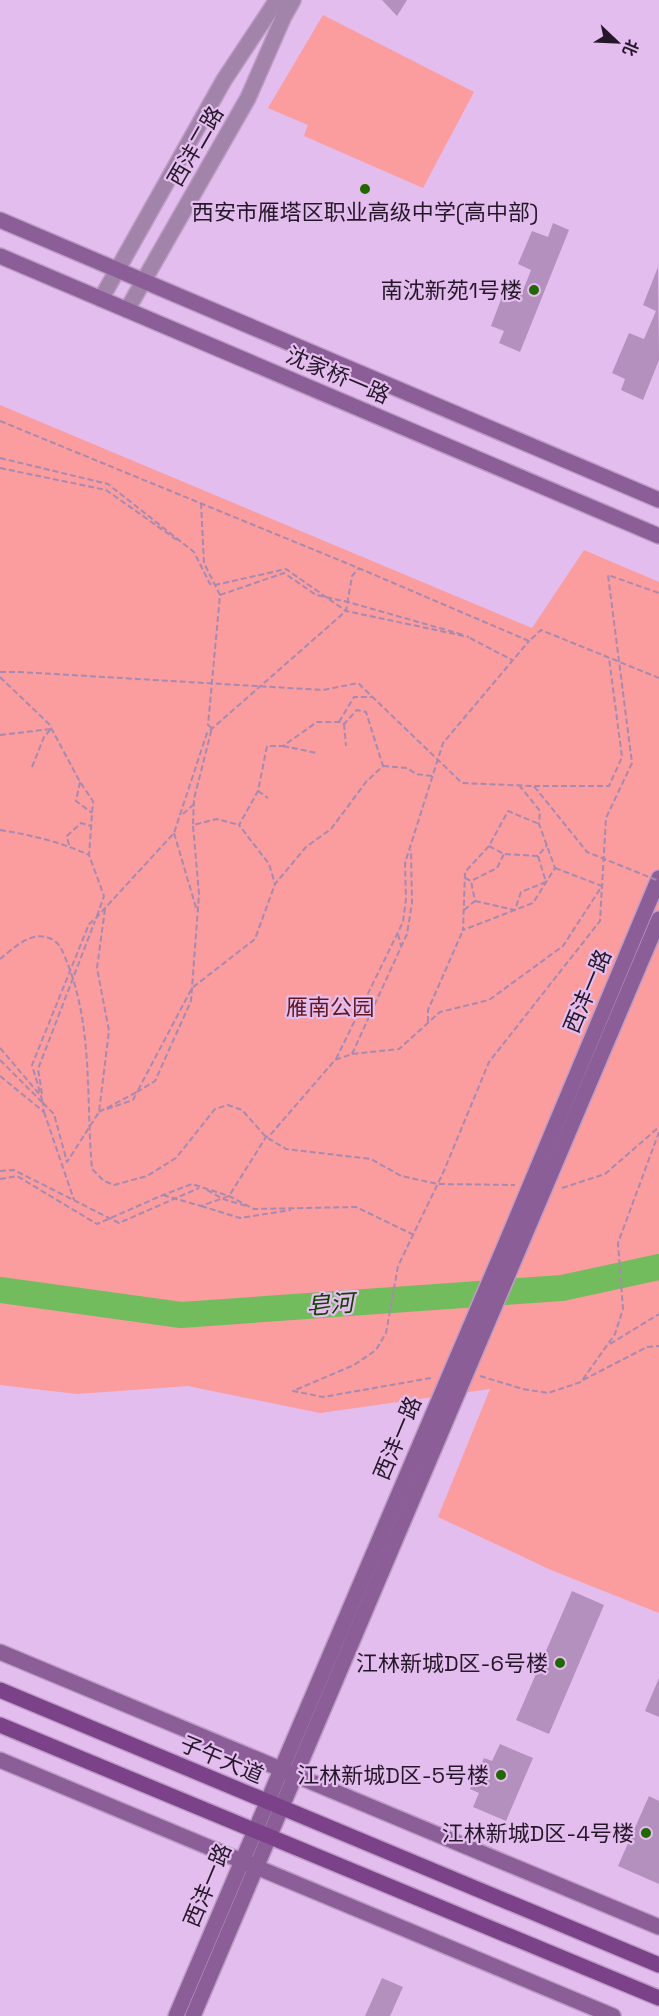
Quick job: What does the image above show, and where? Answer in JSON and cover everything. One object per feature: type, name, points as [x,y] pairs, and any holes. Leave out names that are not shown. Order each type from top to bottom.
[{"type":"main road","name":"沈家桥一路","points":[[0,220],[659,500]]},
{"type":"main road","name":"沈家桥一路","points":[[0,256],[659,536]]},
{"type":"main road","name":"西沣一路","points":[[460,1369],[501,1254],[659,879]]},
{"type":"main road","name":"西沣一路","points":[[176,2016],[254,1832],[274,1805],[460,1369],[517,1255],[659,919]]},
{"type":"main road","points":[[0,1652],[659,1927]]},
{"type":"main road","name":"子午大道","points":[[0,1690],[659,1965]]},
{"type":"main road","points":[[0,1725],[659,1998]]},
{"type":"main road","points":[[0,1760],[613,2016]]},
{"type":"main road","name":"西沣一路","points":[[193,2016],[270,1837],[274,1805]]},
{"type":"street","name":"西沣二路","points":[[101,299],[224,80],[277,0]]},
{"type":"street","name":"西沣二路","points":[[127,310],[248,98],[293,0]]},
{"type":"path","points":[[0,421],[359,568],[529,641]]},
{"type":"path","points":[[0,458],[108,484],[194,552],[210,584],[215,585],[286,569],[346,611],[469,637]]},
{"type":"path","points":[[0,468],[106,490],[204,559]]},
{"type":"path","points":[[200,502],[204,559],[220,595],[208,725],[212,728]]},
{"type":"path","points":[[43,1103],[32,1065],[89,924],[174,833],[207,733],[346,611],[352,576],[359,568]]},
{"type":"path","points":[[220,595],[284,573],[286,569]]},
{"type":"path","points":[[284,573],[316,596],[348,602],[460,633],[512,660]]},
{"type":"path","points":[[659,593],[608,575],[632,762],[606,818],[600,921],[489,1062],[438,1184],[398,1266],[386,1334],[376,1350],[354,1365],[293,1391],[323,1397],[460,1369],[523,1389],[548,1393],[581,1382],[647,1347],[659,1346]]},
{"type":"path","points":[[201,1206],[229,1196],[266,1137],[335,1060],[403,922],[406,899],[405,863],[443,743],[512,660],[541,630],[659,678]]},
{"type":"path","points":[[0,675],[20,672],[323,690],[358,683],[462,783],[609,786],[622,757],[609,658]]},
{"type":"path","points":[[0,675],[49,724],[80,782],[93,801],[89,855],[104,896],[38,1069],[44,1112],[74,1200]]},
{"type":"path","points":[[339,722],[354,698],[372,697]]},
{"type":"path","points":[[346,746],[344,724],[357,710],[366,712],[383,766]]},
{"type":"path","points":[[283,746],[316,722],[344,724]]},
{"type":"path","points":[[99,1112],[154,1081],[191,1001],[199,894],[193,825],[194,804],[212,728]]},
{"type":"path","points":[[0,735],[51,729]]},
{"type":"path","points":[[33,767],[44,737],[51,729]]},
{"type":"path","points":[[239,825],[258,791],[267,747],[283,746],[317,753]]},
{"type":"path","points":[[137,1092],[192,988],[255,939],[275,884],[306,847],[331,829],[366,782],[383,766],[406,768],[417,774],[432,776]]},
{"type":"path","points":[[80,782],[76,801],[92,813]]},
{"type":"path","points":[[519,785],[540,811],[538,824],[555,868],[602,886]]},
{"type":"path","points":[[534,786],[587,852],[659,879]]},
{"type":"path","points":[[258,791],[268,798]]},
{"type":"path","points":[[181,816],[194,804]]},
{"type":"path","points":[[428,1023],[428,1010],[463,930],[465,872],[489,846],[508,811],[538,824]]},
{"type":"path","points":[[193,825],[217,819],[239,825],[268,864],[275,884]]},
{"type":"path","points":[[69,846],[67,836],[81,823],[91,826]]},
{"type":"path","points":[[0,830],[21,832],[69,846],[89,855]]},
{"type":"path","points":[[174,833],[197,913]]},
{"type":"path","points":[[538,856],[547,845]]},
{"type":"path","points":[[489,846],[504,854],[538,856]]},
{"type":"path","points":[[352,1054],[407,934],[412,903],[411,849]]},
{"type":"path","points":[[471,881],[497,868],[504,854]]},
{"type":"path","points":[[538,856],[546,882]]},
{"type":"path","points":[[463,930],[533,903],[555,868]]},
{"type":"path","points":[[465,878],[471,881]]},
{"type":"path","points":[[471,881],[475,901]]},
{"type":"path","points":[[515,910],[522,892],[546,882]]},
{"type":"path","points":[[335,1060],[352,1054],[399,1049],[440,1012],[489,1000],[562,946],[602,886]]},
{"type":"path","points":[[464,910],[475,901]]},
{"type":"path","points":[[475,901],[515,910]]},
{"type":"path","points":[[63,1167],[99,1112],[109,1031],[97,968],[105,909]]},
{"type":"path","points":[[398,933],[401,946]]},
{"type":"path","points":[[0,959],[27,938],[52,939],[62,949],[80,999],[88,1064],[92,1169],[104,1181],[114,1185],[147,1176],[176,1158],[215,1109],[228,1105],[242,1110],[266,1137],[286,1149],[371,1159],[401,1176],[438,1184],[530,1185]]},
{"type":"path","points":[[0,1048],[41,1097]]},
{"type":"path","points":[[0,1060],[54,1114],[67,1162]]},
{"type":"path","points":[[0,1076],[44,1112]]},
{"type":"path","points":[[546,1187],[566,1189],[605,1174],[659,1130]]},
{"type":"path","points":[[581,1382],[615,1334],[623,1309],[618,1243],[659,1130]]},
{"type":"path","points":[[0,1171],[14,1170],[119,1223],[201,1187]]},
{"type":"path","points":[[0,1179],[17,1176],[97,1224],[192,1184],[229,1196],[254,1209]]},
{"type":"path","points":[[201,1187],[254,1209],[356,1207],[414,1234]]},
{"type":"path","points":[[163,1195],[240,1218],[300,1208]]},
{"type":"path","points":[[607,1346],[659,1314]]},
{"type":"green space","points":[[323,15],[474,92],[423,188],[304,136],[308,125],[268,108]]},
{"type":"green space","name":"雁南公园","points":[[0,405],[532,628],[584,550],[659,582],[659,1613],[551,1570],[438,1517],[490,1389],[320,1413],[188,1386],[77,1394],[0,1385]]},
{"type":"building","points":[[382,0],[407,0],[397,16]]},
{"type":"building","name":"南沈新苑1号楼","points":[[553,223],[569,230],[520,352],[499,343],[504,331],[491,326],[506,286],[522,293],[531,270],[518,264],[532,231],[548,237]]},
{"type":"building","points":[[658,267],[659,360],[643,400],[621,390],[625,379],[612,373],[629,333],[644,339],[656,311],[643,305]]},
{"type":"building","name":"江林新城D区-6号楼","points":[[572,1591],[604,1605],[549,1734],[516,1720]]},
{"type":"building","points":[[659,1678],[659,1717],[645,1711]]},
{"type":"building","name":"江林新城D区-5号楼","points":[[500,1744],[533,1758],[506,1821],[473,1807],[479,1793],[470,1789],[484,1758],[492,1761]]},
{"type":"building","name":"江林新城D区-4号楼","points":[[649,1796],[659,1801],[659,1884],[618,1866]]},
{"type":"building","points":[[382,1978],[403,1987],[390,2016],[365,2016]]},
{"type":"waterway","name":"皂河","points":[[0,1290],[181,1315],[562,1288],[659,1267]]},
{"type":"place","name":"西安市雁塔区职业高级中学(高中部)","points":[[365,189]]},
{"type":"place","name":"南沈新苑1号楼","points":[[534,290]]},
{"type":"place","name":"江林新城D区-6号楼","points":[[560,1663]]},
{"type":"place","name":"江林新城D区-5号楼","points":[[501,1775]]},
{"type":"place","name":"江林新城D区-4号楼","points":[[646,1833]]}]
